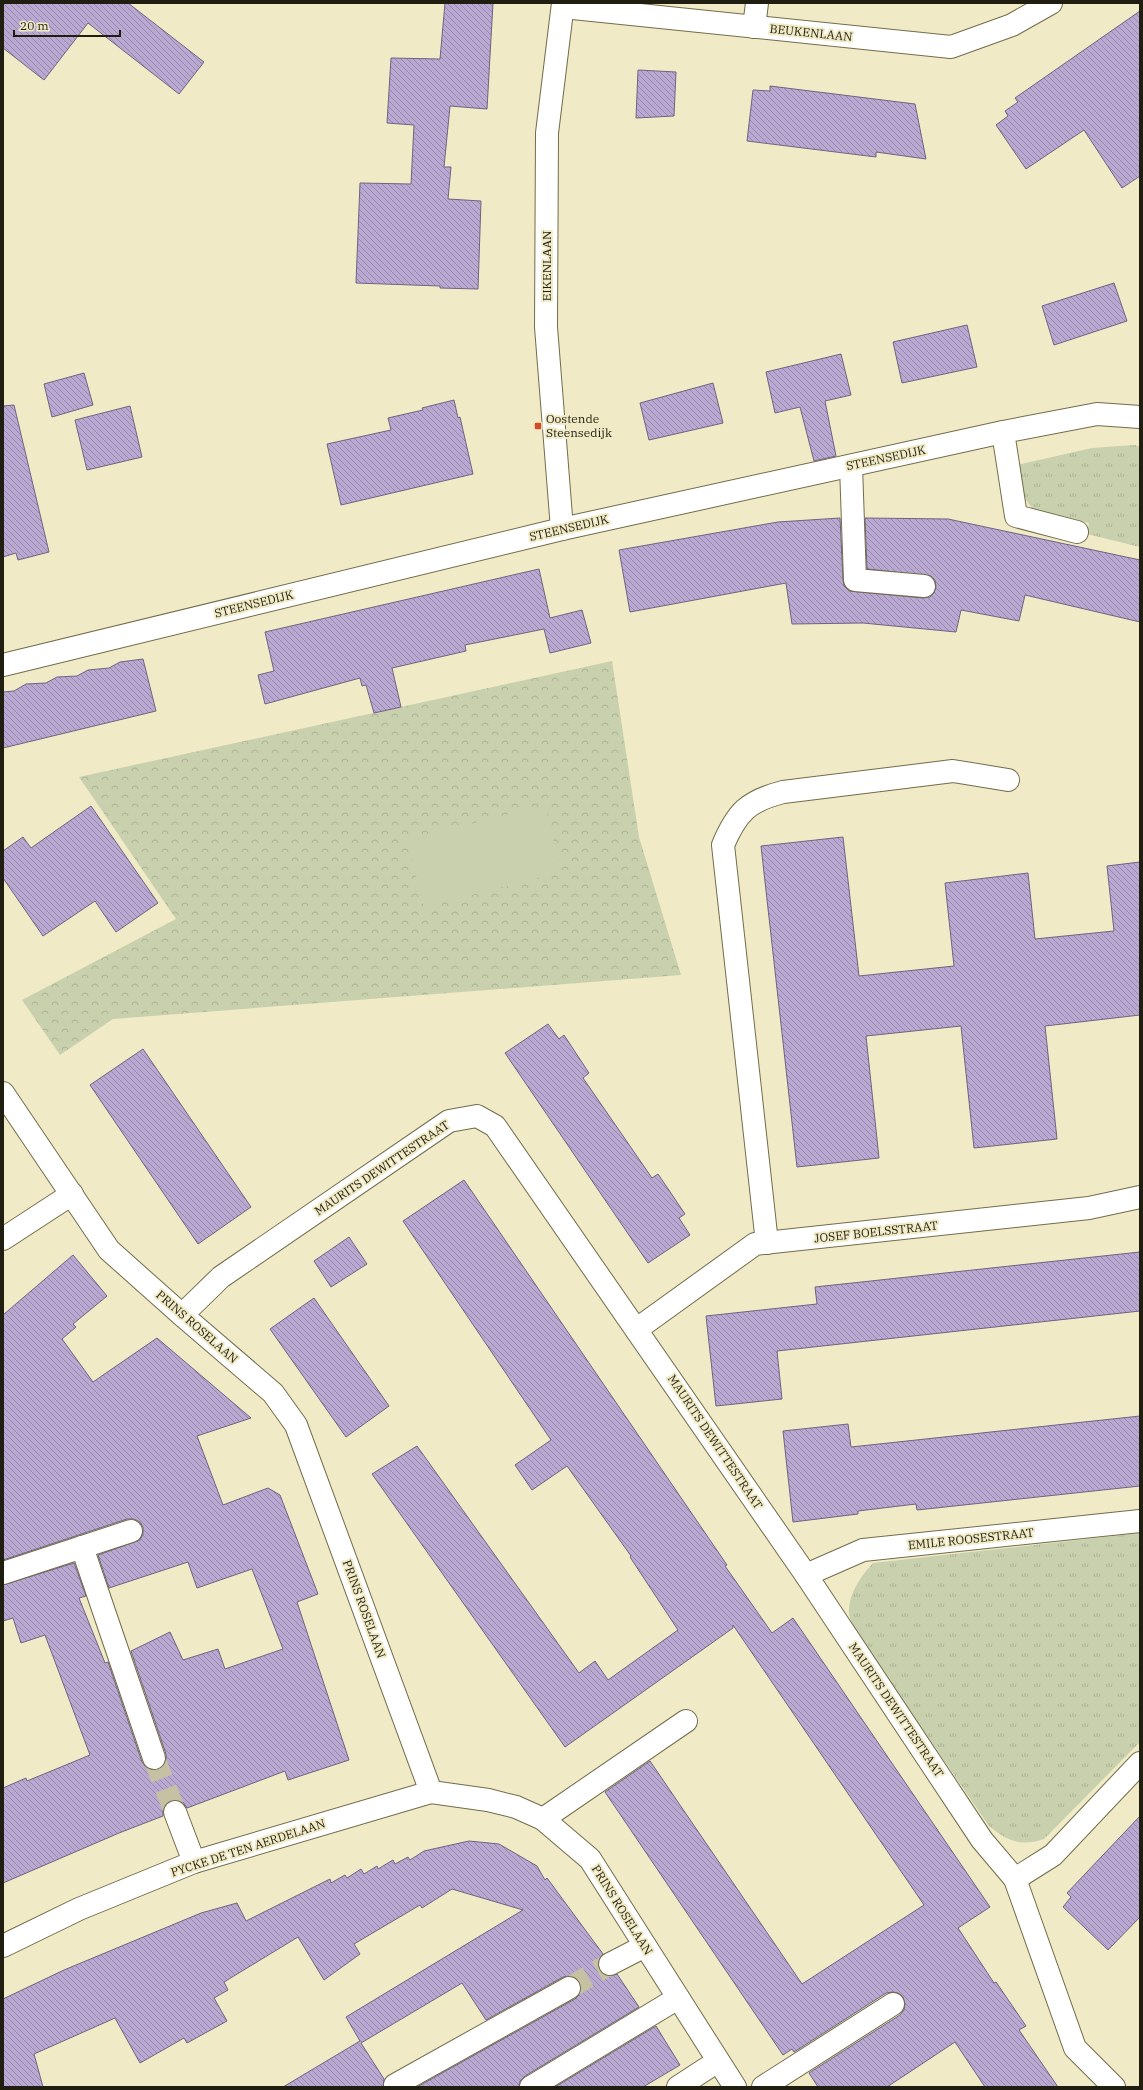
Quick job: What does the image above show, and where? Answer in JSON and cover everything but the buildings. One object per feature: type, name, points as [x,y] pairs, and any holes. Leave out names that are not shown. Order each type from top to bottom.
[{"type":"street","points":[[754,27],[757,3]]},
{"type":"street","name":"BEUKENLAAN","points":[[563,5],[754,27],[952,47],[1012,25],[1051,3]]},
{"type":"street","name":"EIKENLAAN","points":[[562,529],[546,312],[547,133],[563,5]]},
{"type":"street","name":"STEENSEDIJK","points":[[3,665],[562,529],[1003,432],[1097,414],[1140,417]]},
{"type":"street","points":[[1003,432],[1016,516],[1077,532]]},
{"type":"street","points":[[851,466],[855,580],[924,586]]},
{"type":"street","points":[[766,1243],[723,845],[731,826],[744,809],[762,797],[783,792],[953,771],[1008,780]]},
{"type":"street","name":"PRINS ROSELAAN","points":[[3,1093],[109,1250],[273,1393],[296,1425],[431,1792],[488,1800],[516,1807],[543,1819],[590,1859],[735,2087]]},
{"type":"street","name":"MAURITS DEWITTESTRAAT","points":[[182,1315],[221,1277],[449,1121],[477,1116],[495,1126],[806,1575],[982,1840],[1016,1879],[1075,2048],[1114,2087]]},
{"type":"street","points":[[3,1239],[72,1194]]},
{"type":"street","name":"JOSEF BOELSSTRAAT","points":[[637,1329],[755,1244],[1089,1208],[1140,1196]]},
{"type":"street","name":"EMILE ROOSESTRAAT","points":[[806,1575],[863,1550],[1140,1520]]},
{"type":"street","points":[[3,1573],[132,1531]]},
{"type":"street","points":[[82,1547],[154,1758]]},
{"type":"street","points":[[543,1819],[686,1721]]},
{"type":"street","points":[[1016,1879],[1053,1855],[1140,1763]]},
{"type":"street","name":"PYCKE DE TEN AERDELAAN","points":[[3,1946],[79,1910],[194,1862],[431,1792]]},
{"type":"street","points":[[174,1812],[194,1862]]},
{"type":"street","points":[[610,1964],[645,1946]]},
{"type":"street","points":[[395,2085],[569,1988]]},
{"type":"street","points":[[531,2087],[678,1998]]},
{"type":"street","points":[[764,2087],[893,2004]]},
{"type":"street","points":[[678,2087],[718,2061]]},
{"type":"green space","points":[[1135,445],[1140,447],[1140,547],[1087,534],[1089,523],[1035,512],[1026,500],[1017,465],[1092,448]]},
{"type":"green space","points":[[612,661],[639,837],[681,975],[113,1019],[60,1055],[22,1000],[176,919],[79,777]]},
{"type":"green space","points":[[545,805],[561,872],[424,907],[407,840]]},
{"type":"green space","points":[[1140,1533],[1140,1742],[1044,1839],[1021,1842],[1008,1839],[989,1826],[856,1632],[849,1614],[849,1607],[856,1586],[873,1563]]},
{"type":"tunnel","points":[[154,1758],[175,1812]]},
{"type":"tunnel","points":[[569,1988],[610,1964]]},
{"type":"place","name":"Oostende Steensedijk","points":[[538,426]]}]
